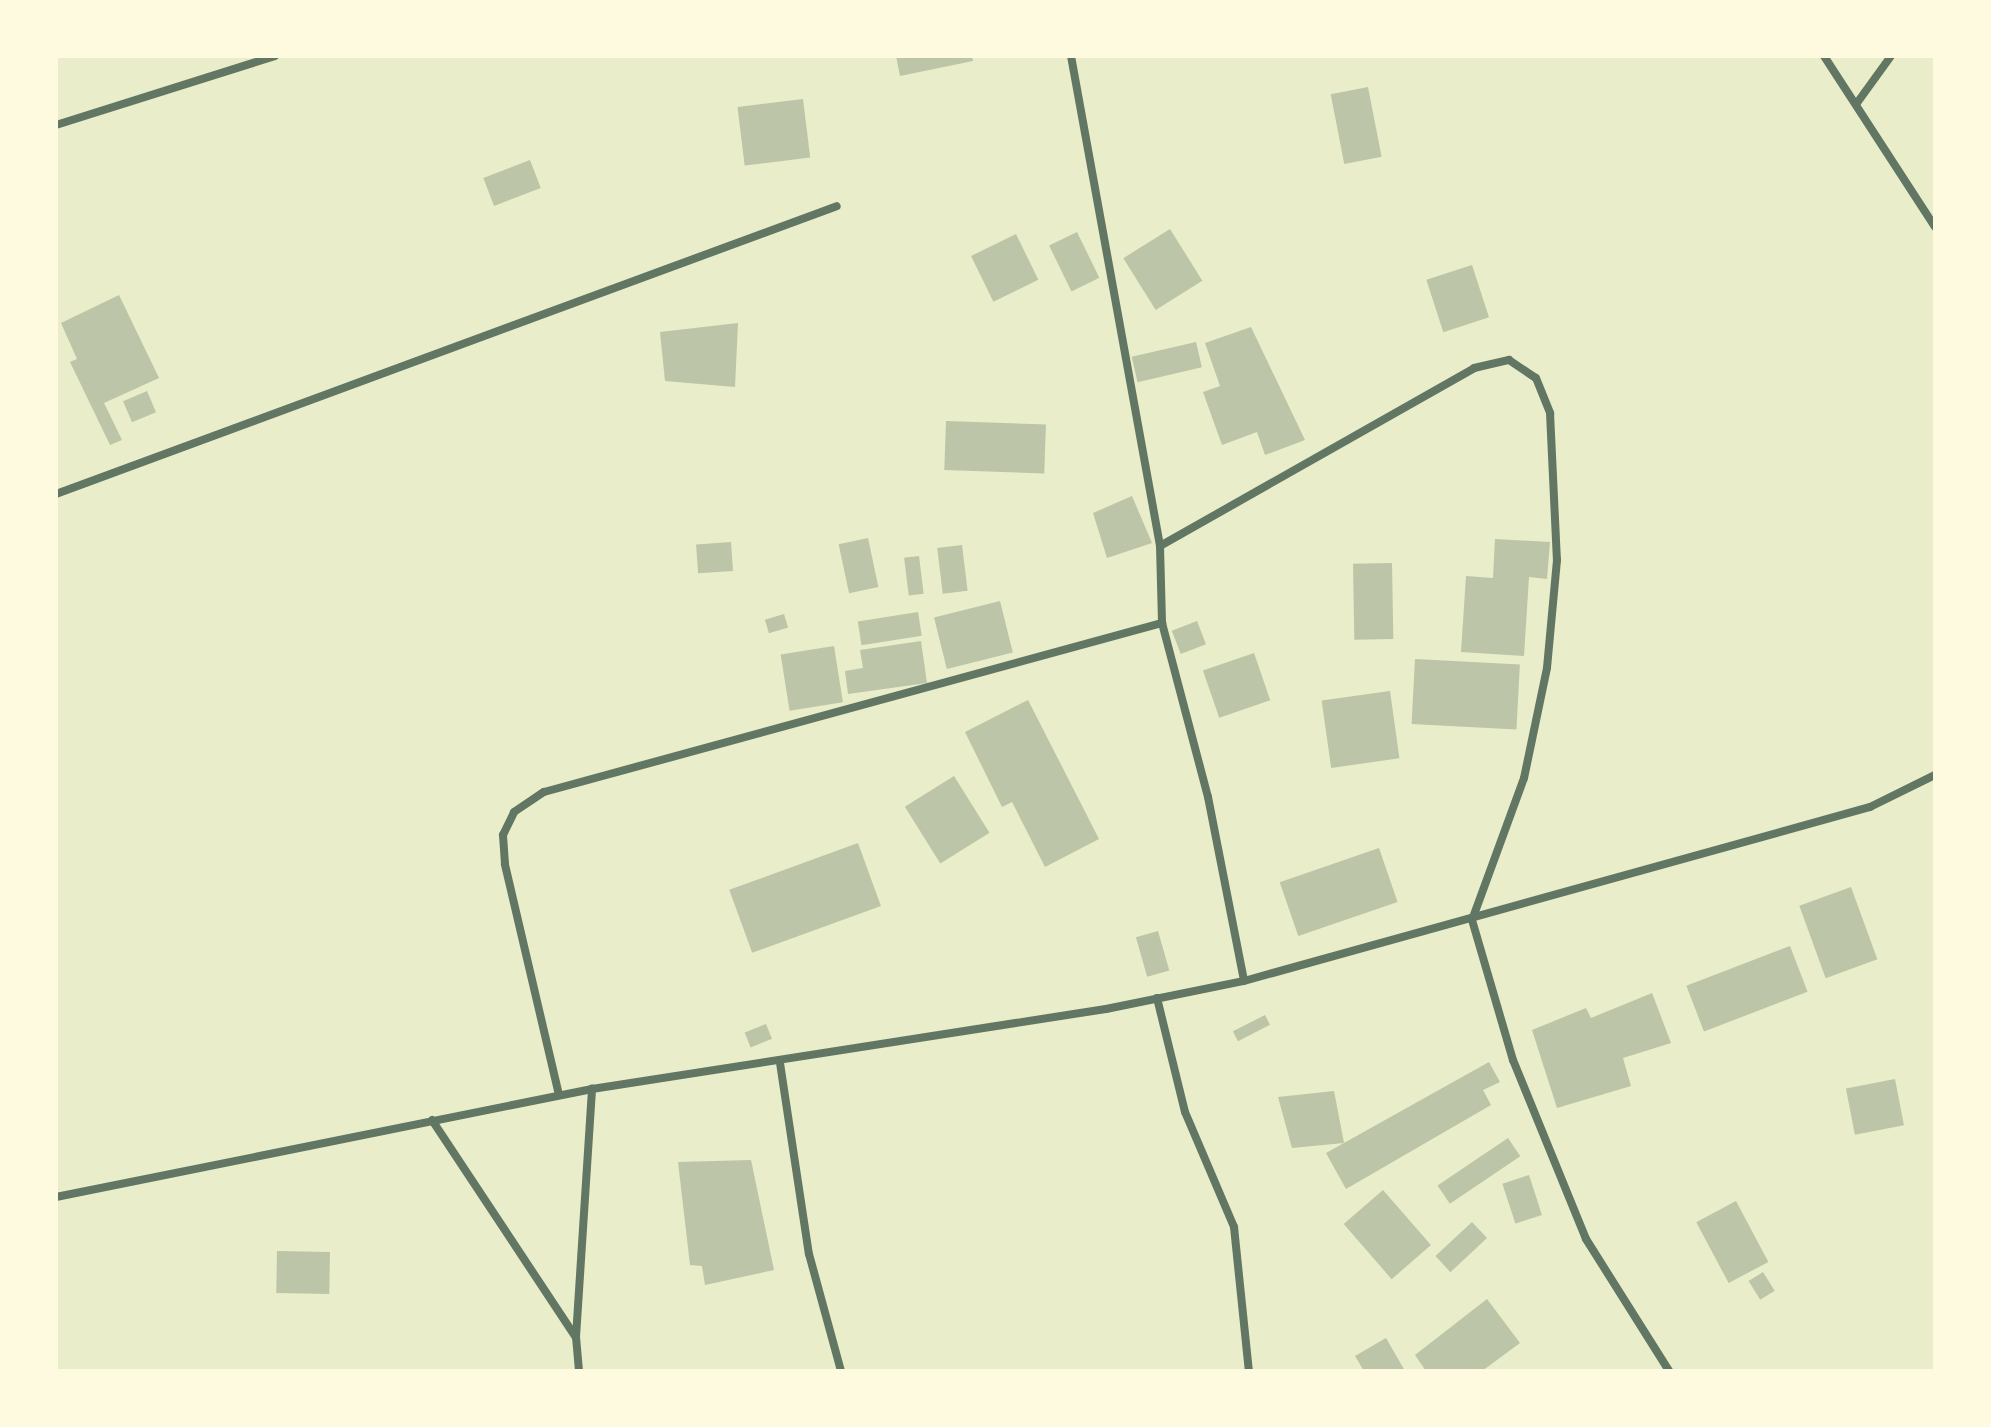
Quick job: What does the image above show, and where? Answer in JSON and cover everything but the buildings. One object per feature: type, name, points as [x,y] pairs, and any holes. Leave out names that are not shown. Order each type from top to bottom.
[{"type":"street","points":[[56,125],[275,56]]},
{"type":"street","points":[[1071,56],[1160,546],[1162,623],[1208,797],[1244,981]]},
{"type":"street","points":[[1824,56],[1935,227]]},
{"type":"street","points":[[1857,103],[1891,56]]},
{"type":"street","points":[[56,494],[837,206]]},
{"type":"street","points":[[1160,546],[1474,368],[1509,360],[1536,378],[1550,413],[1557,560],[1547,668],[1524,778],[1472,920],[1513,1060],[1586,1239],[1669,1371]]},
{"type":"street","points":[[559,1095],[505,864],[503,835],[514,812],[544,792],[1162,623]]},
{"type":"street","points":[[56,1197],[592,1089],[780,1063],[1244,981],[1870,807],[1935,775]]},
{"type":"street","points":[[1157,998],[1185,1112],[1234,1227],[1249,1371]]},
{"type":"street","points":[[780,1063],[809,1254],[841,1371]]},
{"type":"street","points":[[579,1371],[576,1337],[592,1089]]},
{"type":"street","points":[[432,1120],[576,1337]]}]
